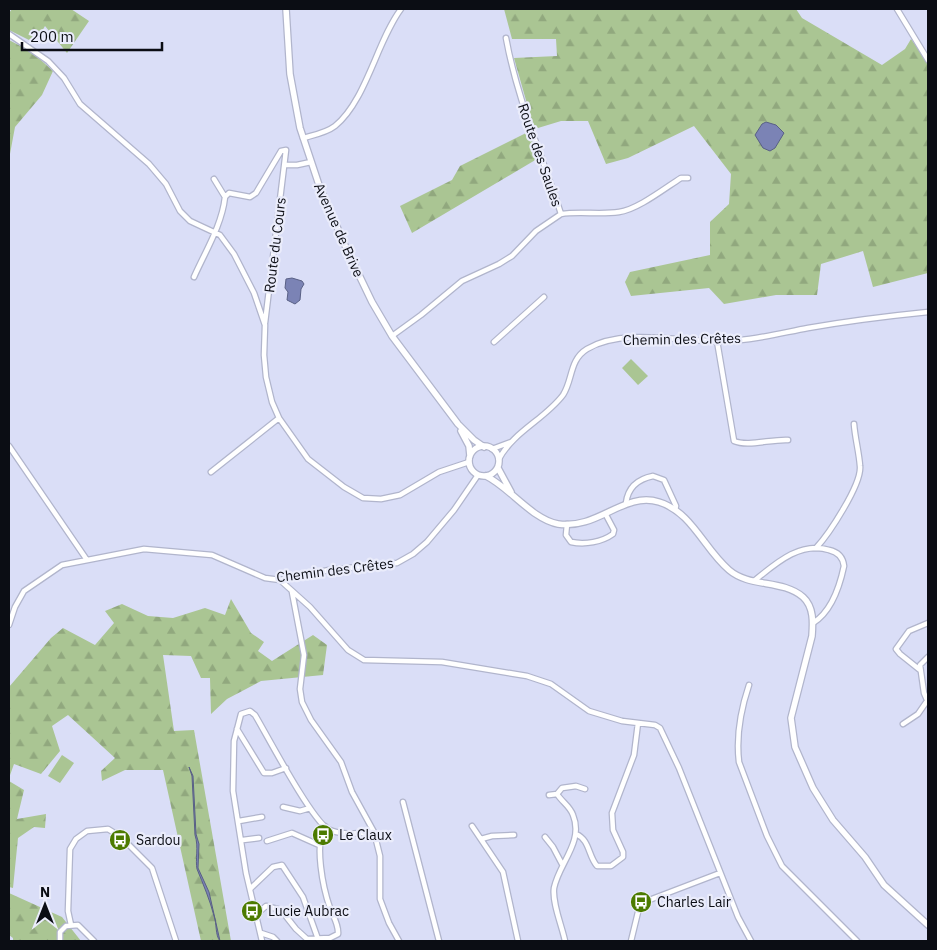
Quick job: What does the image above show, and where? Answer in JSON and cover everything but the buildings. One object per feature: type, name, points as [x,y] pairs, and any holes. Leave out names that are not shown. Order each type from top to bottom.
[{"type":"street","name":"Avenue de Brive","points":[[286,9],[290,74],[303,138],[311,162],[364,286],[392,336],[458,424]]},
{"type":"street","points":[[303,138],[334,127],[345,116],[372,67],[393,20],[401,9]]},
{"type":"street","points":[[897,9],[928,60]]},
{"type":"street","points":[[9,34],[48,61],[64,78],[80,104],[149,164],[166,184],[180,210],[190,221],[214,232]]},
{"type":"street","name":"Route des Saules","points":[[392,336],[422,315],[462,281],[512,256],[536,231],[561,214],[517,89],[506,38]]},
{"type":"street","name":"Route du Cours","points":[[225,197],[229,194],[250,197],[256,194],[281,151],[285,149],[287,151],[265,324],[266,377],[279,418],[308,459],[344,487],[363,498],[381,499],[400,495],[439,472],[470,459]]},
{"type":"street","points":[[285,164],[311,162]]},
{"type":"street","points":[[561,214],[622,212],[681,178],[688,178]]},
{"type":"street","points":[[194,277],[224,207],[225,197],[214,179]]},
{"type":"street","name":"Route du Cours","points":[[214,232],[220,235],[234,254],[254,293],[265,324]]},
{"type":"street","points":[[494,342],[544,297]]},
{"type":"street","name":"Chemin des Crêtes","points":[[499,459],[512,441],[564,393],[573,366],[579,356],[588,349],[612,340],[652,337],[717,342],[761,337],[887,316],[928,312]]},
{"type":"street","points":[[717,342],[734,441],[740,443],[773,439],[788,440]]},
{"type":"street","points":[[211,472],[279,418]]},
{"type":"street","points":[[458,424],[474,440],[484,447],[492,449],[499,459],[498,468],[493,474],[486,476],[478,475],[474,472],[469,446],[458,424]]},
{"type":"street","points":[[816,548],[842,511],[858,478],[860,467],[854,424]]},
{"type":"street","name":"Chemin des Crêtes","points":[[492,449],[512,441]]},
{"type":"street","points":[[9,446],[87,560]]},
{"type":"street","points":[[470,459],[473,451],[484,447]]},
{"type":"street","points":[[498,468],[511,492]]},
{"type":"street","name":"Chemin des Crêtes","points":[[9,625],[15,607],[24,591],[62,565],[144,550],[162,549],[212,555],[265,578],[280,580],[338,569],[390,564],[406,559],[427,542],[454,510],[478,475]]},
{"type":"street","points":[[486,476],[511,492],[546,519],[567,524],[581,524],[606,515],[626,503],[650,500],[666,504],[694,528],[729,570],[743,579],[789,589],[803,597],[809,604],[813,624],[791,718],[795,747],[813,788],[833,820],[865,857],[884,886],[928,926]]},
{"type":"street","points":[[626,503],[632,487],[638,481],[653,476],[664,480],[676,506],[675,510]]},
{"type":"street","points":[[567,524],[566,535],[571,542],[587,543],[608,538],[613,534],[614,530],[606,515]]},
{"type":"street","points":[[754,582],[787,556],[802,550],[816,548],[832,551],[839,555],[844,566],[836,592],[819,620],[813,624]]},
{"type":"street","points":[[280,580],[310,607],[348,650],[364,660],[442,662],[527,676],[552,684],[588,711],[622,721],[655,725],[664,733],[738,917],[751,941]]},
{"type":"street","points":[[291,591],[304,655],[300,689],[302,702],[311,720],[341,762],[352,792],[374,832],[380,856],[380,899],[389,923],[400,941]]},
{"type":"street","points":[[920,670],[896,649],[909,631],[928,623]]},
{"type":"street","points":[[903,724],[918,714],[928,701],[920,670],[921,662],[928,657]]},
{"type":"street","points":[[749,685],[744,701],[738,753],[744,778],[767,836],[782,866],[857,941]]},
{"type":"street","points":[[262,941],[250,889],[232,776],[237,729],[241,714],[247,711],[253,713],[310,808],[325,826],[338,832],[374,832]]},
{"type":"street","points":[[576,834],[585,840],[591,858],[597,866],[611,866],[623,857],[623,852],[613,830],[612,813],[634,755],[638,723]]},
{"type":"street","points":[[237,729],[264,772],[272,773],[286,768]]},
{"type":"street","points":[[548,795],[557,794],[559,790],[566,787],[585,789]]},
{"type":"street","points":[[557,794],[570,808],[574,816],[576,834],[573,846],[562,864],[554,898],[565,941]]},
{"type":"street","points":[[403,802],[439,941]]},
{"type":"street","points":[[283,807],[300,811],[310,808]]},
{"type":"street","points":[[239,821],[262,817]]},
{"type":"street","points":[[257,914],[266,906],[274,906],[284,912],[302,936],[307,939],[335,937],[339,930],[327,897],[319,845],[325,826]]},
{"type":"street","points":[[472,826],[504,872],[518,941]]},
{"type":"street","points":[[71,925],[68,911],[70,849],[76,839],[87,831],[108,829],[121,837],[152,868],[176,941]]},
{"type":"street","points":[[268,840],[292,833],[319,845]]},
{"type":"street","points":[[481,839],[514,834]]},
{"type":"street","points":[[544,837],[553,847],[562,864]]},
{"type":"street","points":[[242,840],[259,838]]},
{"type":"street","points":[[250,889],[273,867],[282,865],[303,897],[318,939]]},
{"type":"street","points":[[631,941],[639,908],[644,902],[720,873]]},
{"type":"street","points":[[60,941],[60,932],[71,925],[78,925],[94,941]]},
{"type":"street","points":[[261,933],[277,941]]},
{"type":"green space","points":[[12,9],[71,9],[89,21],[67,53],[45,26],[35,43],[9,30],[9,13]]},
{"type":"green space","points":[[504,9],[796,9],[802,18],[882,65],[905,49],[911,39],[928,62],[928,273],[873,287],[863,251],[821,264],[817,295],[776,295],[724,304],[709,288],[631,296],[625,282],[630,272],[710,255],[710,222],[729,204],[731,174],[694,126],[628,158],[606,164],[588,121],[561,121],[538,128],[533,125],[514,58],[557,56],[556,39],[512,39]]},
{"type":"green space","points":[[9,40],[32,52],[53,71],[42,95],[15,127],[10,154]]},
{"type":"green space","points":[[530,131],[537,159],[412,233],[400,206],[452,180],[460,166]]},
{"type":"green space","points":[[631,359],[648,376],[638,385],[622,368]]},
{"type":"green space","points":[[231,599],[251,633],[264,642],[258,651],[272,661],[313,635],[327,645],[323,675],[261,681],[227,699],[211,714],[210,678],[201,678],[191,656],[163,655],[174,731],[194,730],[231,941],[201,941],[163,770],[125,770],[102,781],[101,771],[115,758],[68,715],[52,726],[60,751],[41,774],[14,764],[9,778],[9,687],[51,638],[63,628],[95,645],[114,623],[105,611],[122,604],[148,616],[173,618],[205,608],[225,615]]},
{"type":"green space","points":[[62,755],[74,763],[60,783],[48,776]]},
{"type":"green space","points":[[9,781],[24,790],[17,819],[46,814],[45,828],[34,827],[18,838],[13,888],[9,887]]},
{"type":"green space","points":[[9,893],[62,917],[81,941],[13,941],[13,938],[9,935]]},
{"type":"water","points":[[766,122],[776,125],[784,133],[775,148],[770,151],[763,148],[755,135],[762,124]]},
{"type":"water","points":[[292,278],[302,281],[304,284],[301,289],[300,300],[295,304],[287,300],[288,292],[285,288],[286,279]]},
{"type":"water","points":[[189,767],[193,776],[196,834],[199,844],[198,868],[209,892],[220,941],[217,936],[215,919],[197,869],[192,776]]},
{"type":"place","name":"Le Claux","points":[[323,835]]},
{"type":"place","name":"Sardou","points":[[120,840]]},
{"type":"place","name":"Charles Lair","points":[[641,902]]},
{"type":"place","name":"Lucie Aubrac","points":[[252,911]]}]
